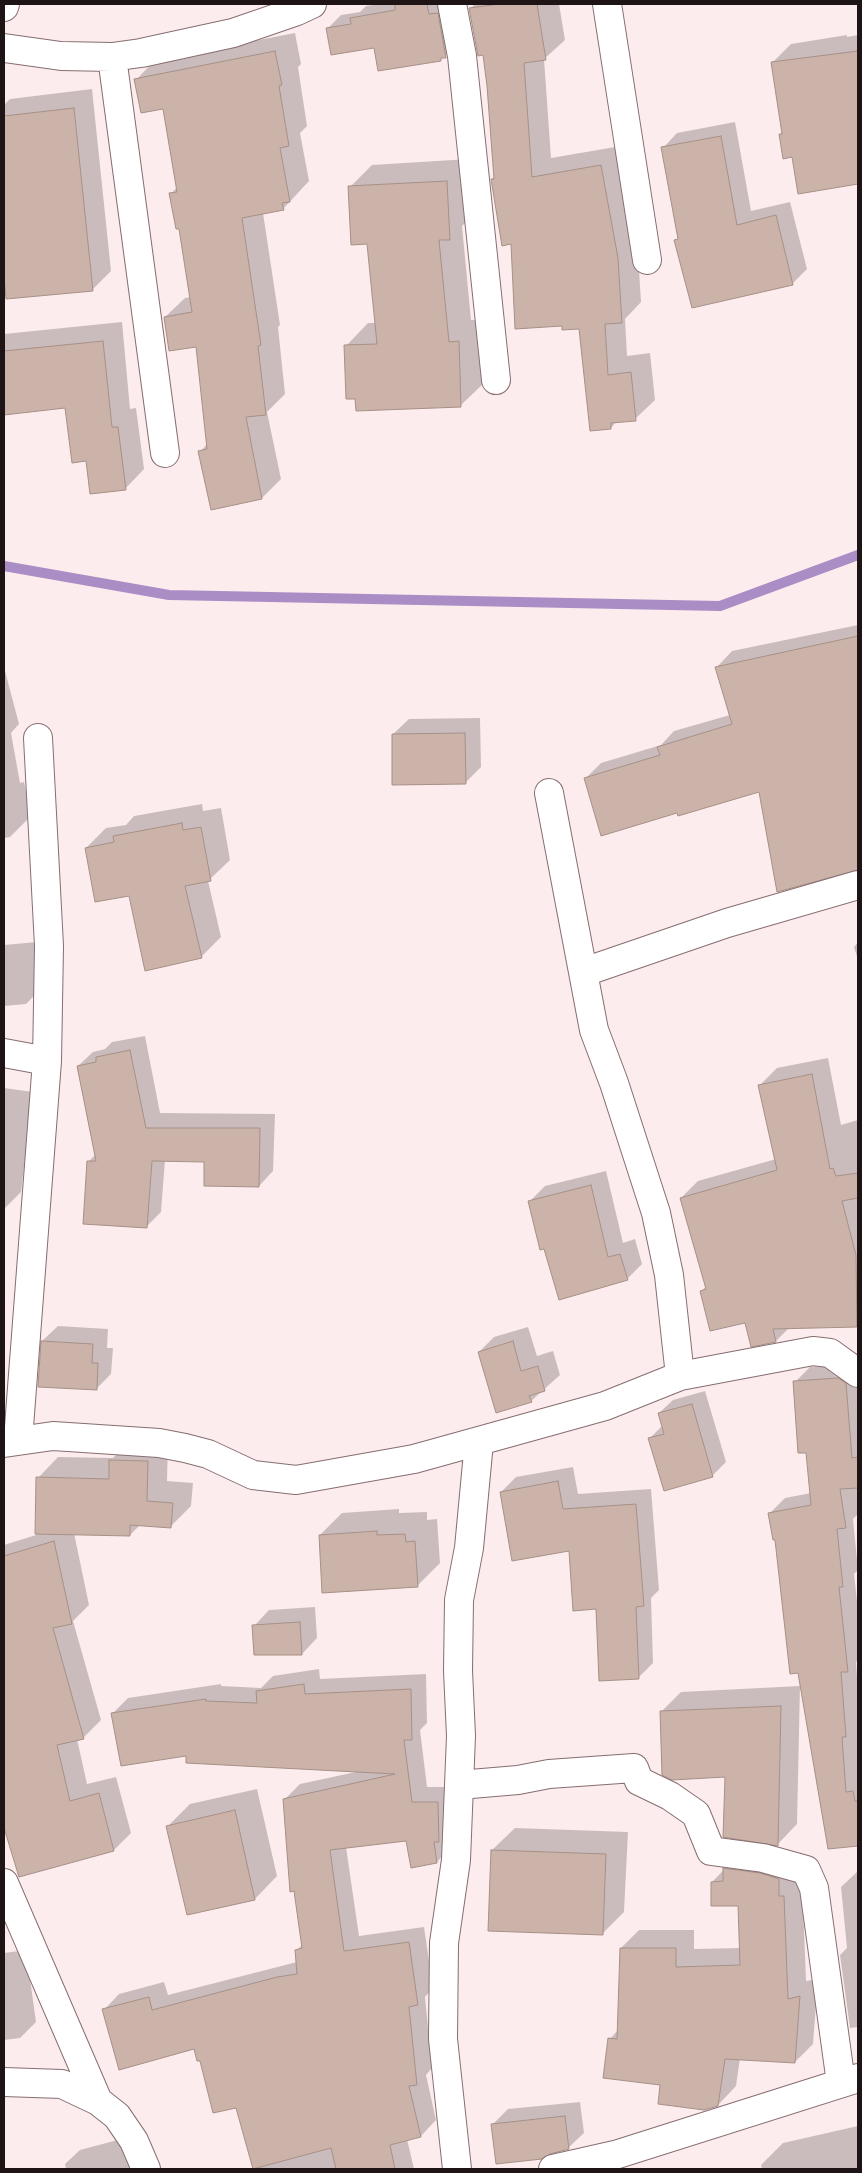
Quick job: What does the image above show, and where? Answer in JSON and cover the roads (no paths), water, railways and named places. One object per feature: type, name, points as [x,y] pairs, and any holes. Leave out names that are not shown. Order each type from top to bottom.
[{"type":"street","points":[[4,48],[61,56],[112,57],[141,53],[233,34],[312,4]]},
{"type":"street","points":[[452,4],[462,56],[496,380]]},
{"type":"street","points":[[607,4],[620,73],[647,260]]},
{"type":"street","points":[[112,57],[165,453]]},
{"type":"street","points":[[38,738],[49,946],[47,1061],[11,1441],[53,1436],[159,1443],[208,1454],[253,1475],[296,1480],[414,1459],[479,1442],[605,1406],[680,1376],[813,1351],[830,1353],[858,1373]]},
{"type":"street","points":[[549,793],[594,1030],[614,1083],[656,1213],[669,1275],[680,1376]]},
{"type":"street","points":[[584,972],[727,922],[858,886]]},
{"type":"street","points":[[4,1053],[47,1061]]},
{"type":"street","points":[[457,2169],[444,2039],[444,1943],[456,1860],[460,1736],[458,1670],[459,1600],[468,1548],[479,1442]]},
{"type":"street","points":[[459,1785],[518,1780],[549,1774],[634,1768],[639,1781],[670,1796],[696,1814],[711,1851],[763,1858],[806,1870],[814,1888],[850,2081],[615,2155],[554,2169]]},
{"type":"street","points":[[4,1884],[98,2101]]},
{"type":"street","points":[[4,2082],[62,2084],[98,2101],[117,2116],[134,2141],[146,2169]]},
{"type":"waterway","points":[[4,566],[169,595],[720,606],[858,555]]}]
